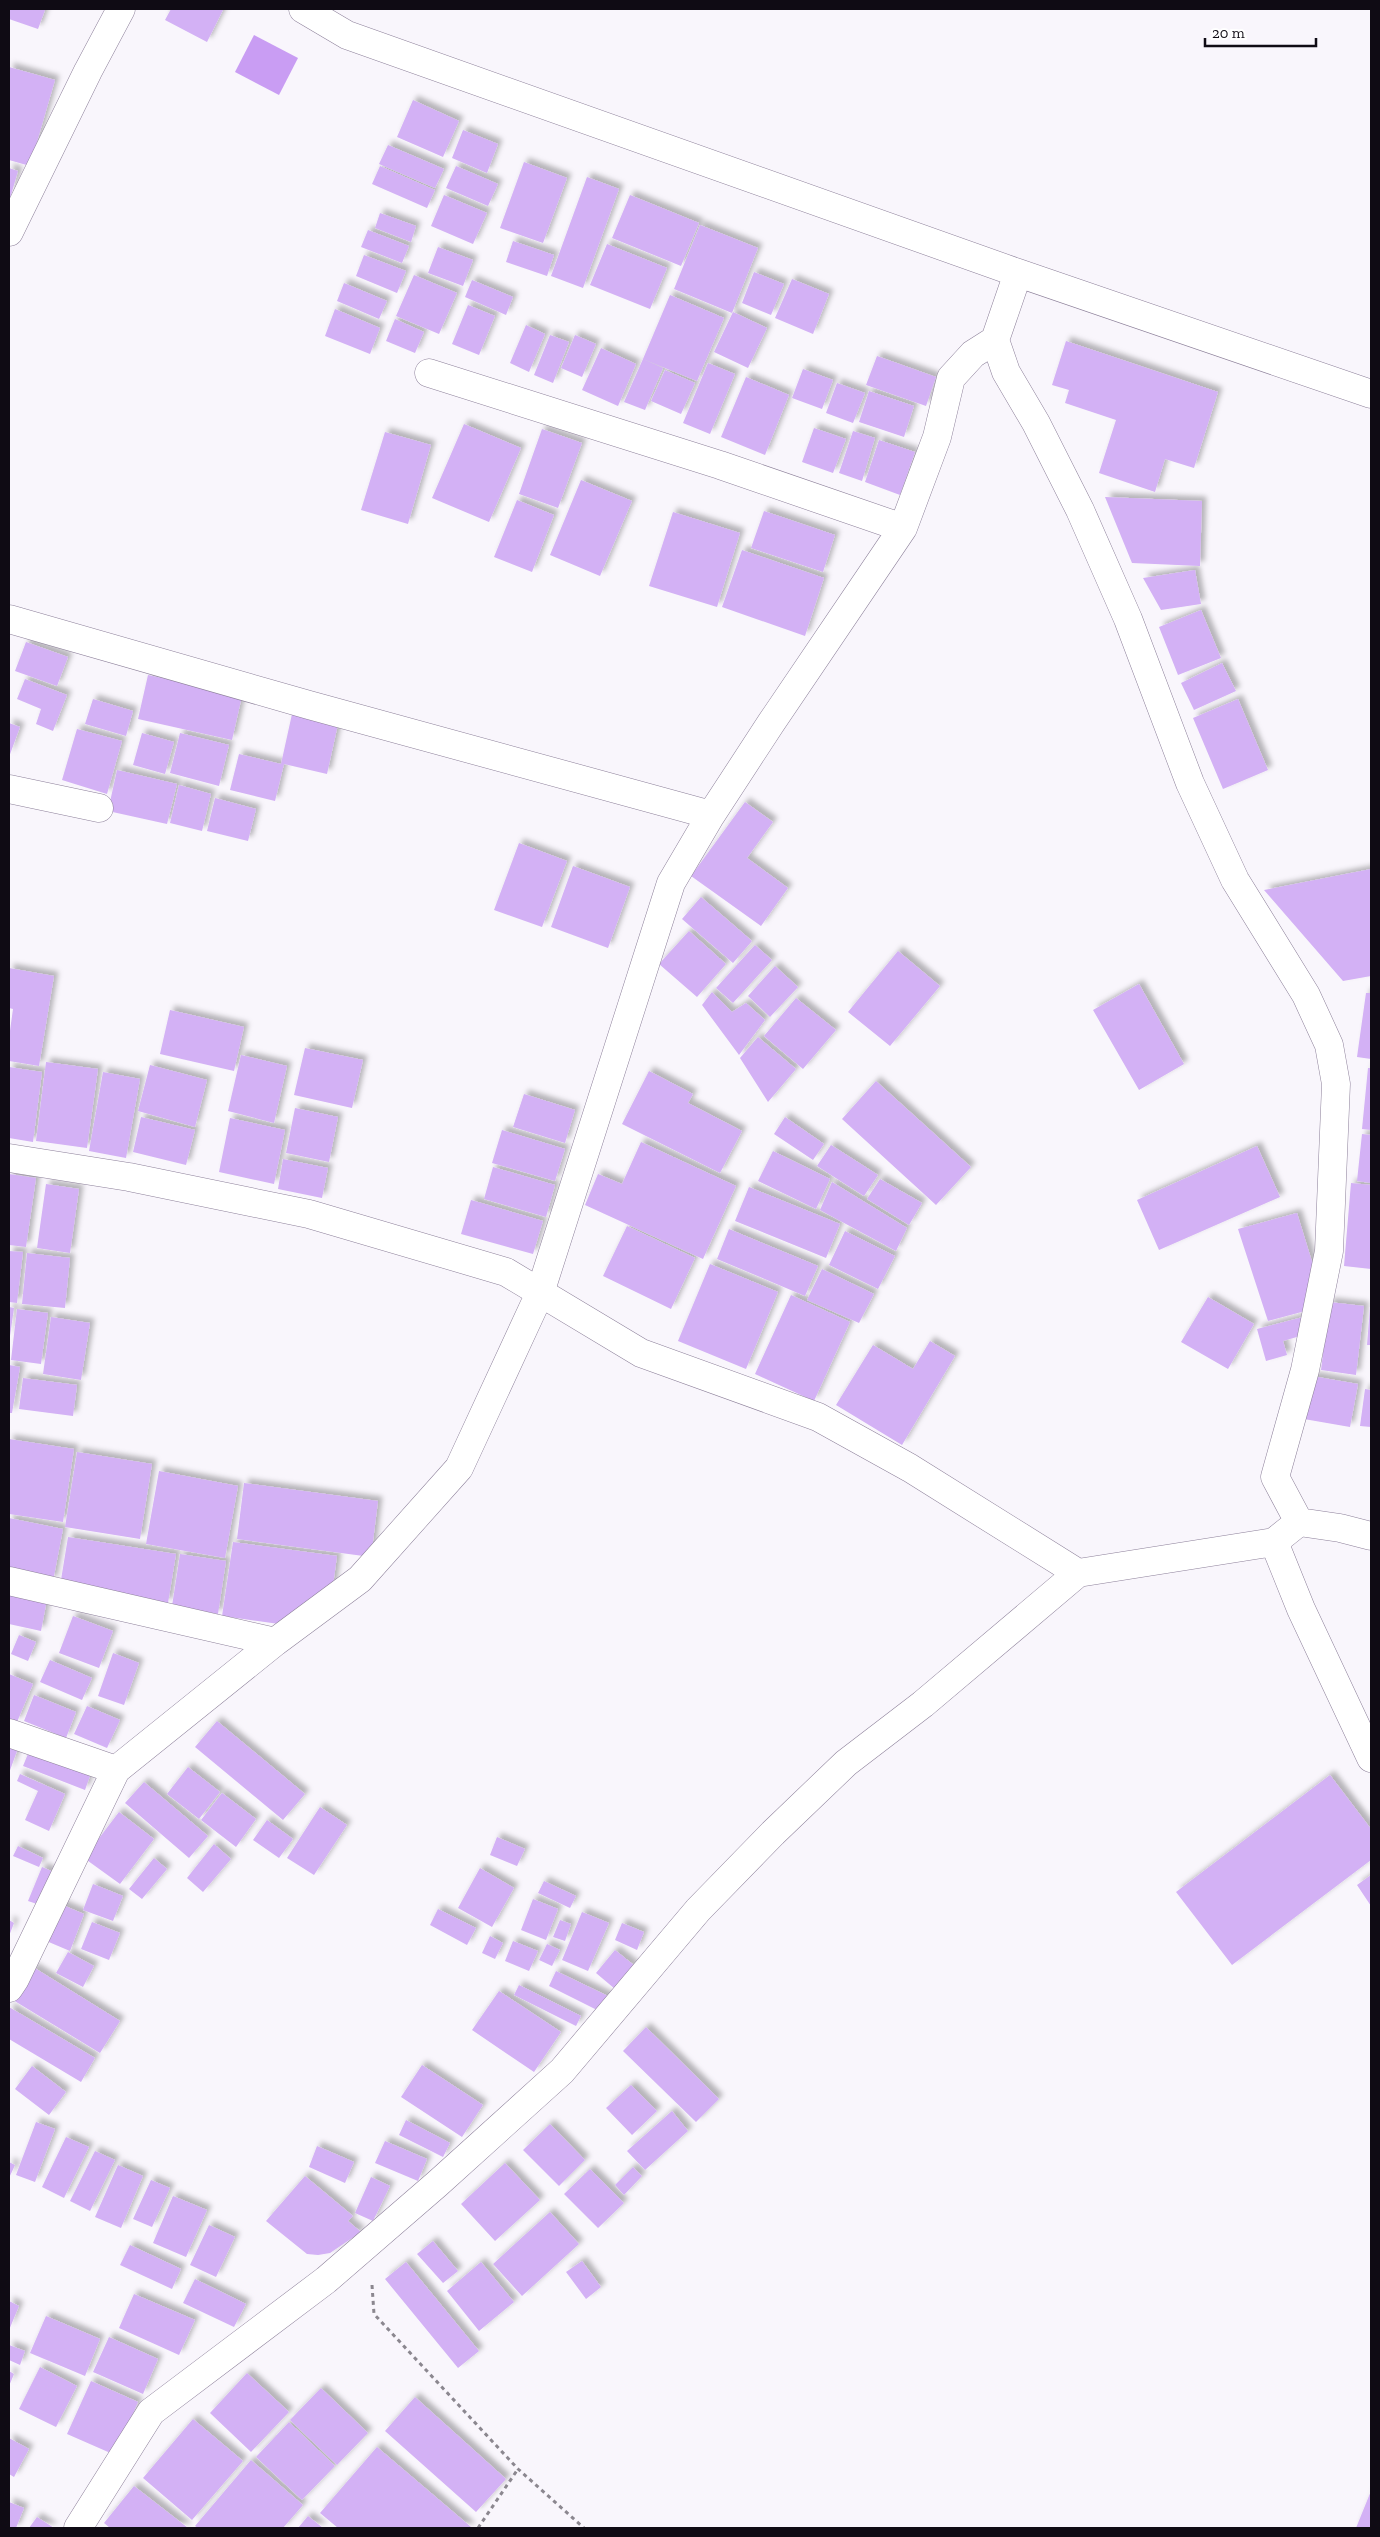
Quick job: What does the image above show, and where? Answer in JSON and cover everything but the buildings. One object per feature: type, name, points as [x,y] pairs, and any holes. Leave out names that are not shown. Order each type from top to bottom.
[{"type":"street","points":[[9,232],[88,71],[122,9]]},
{"type":"street","points":[[303,9],[347,35],[1018,273],[1371,394]]},
{"type":"street","points":[[1018,273],[995,340],[1006,372],[1036,423],[1080,510],[1128,619],[1190,783],[1235,880],[1306,995],[1329,1045],[1336,1084],[1329,1251],[1305,1370],[1275,1477],[1299,1522]]},
{"type":"street","points":[[9,1988],[116,1770],[275,1642],[360,1579],[459,1468],[540,1293],[671,883],[711,815],[903,528],[937,437],[951,378],[973,354],[995,340]]},
{"type":"street","points":[[429,373],[710,462],[903,528]]},
{"type":"street","points":[[9,619],[310,705],[711,815]]},
{"type":"street","points":[[9,789],[99,808]]},
{"type":"street","points":[[9,1158],[129,1177],[309,1214],[506,1272],[641,1353],[818,1417],[910,1468],[1078,1573]]},
{"type":"street","points":[[78,2528],[151,2412],[268,2326],[370,2243],[562,2071],[698,1910],[833,1776],[974,1662],[1078,1573],[1274,1542],[1299,1522],[1340,1528],[1371,1536]]},
{"type":"street","points":[[1274,1542],[1301,1609],[1371,1758]]},
{"type":"street","points":[[9,1581],[275,1642]]},
{"type":"street","points":[[9,1733],[116,1770]]},
{"type":"path","points":[[370,2243],[374,2314],[518,2469],[584,2528]]},
{"type":"path","points":[[478,2528],[518,2469]]},
{"type":"shaded area","points":[[254,35],[298,58],[279,95],[235,72]]}]
